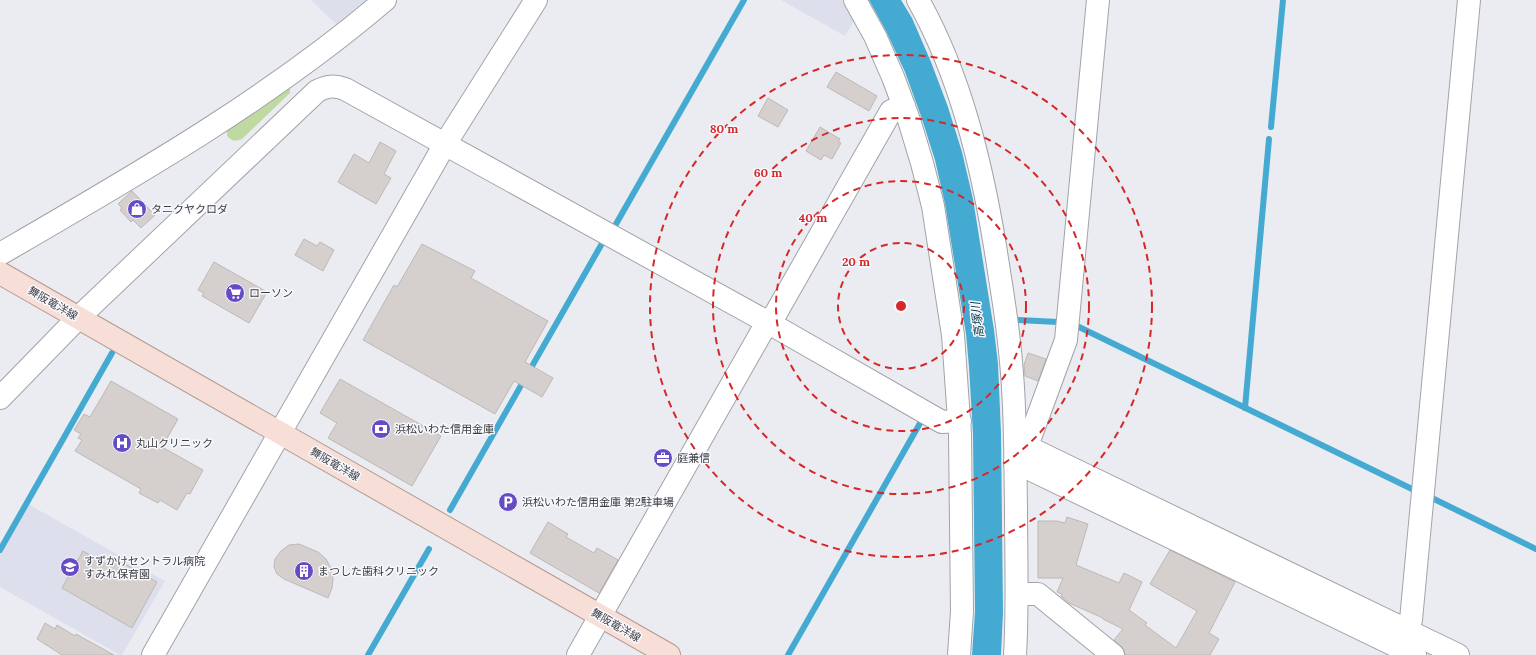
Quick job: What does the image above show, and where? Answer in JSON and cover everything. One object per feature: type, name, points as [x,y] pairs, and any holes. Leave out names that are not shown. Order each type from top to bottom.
[{"type":"main road","name":"舞阪竜洋線","points":[[0,273],[669,655]]},
{"type":"street","points":[[0,254],[197,138],[314,57],[385,0]]},
{"type":"street","points":[[153,655],[445,144],[489,72],[536,0]]},
{"type":"street","points":[[855,0],[875,36],[904,106],[922,163],[933,206],[953,335],[960,421],[962,611],[959,655]]},
{"type":"street","points":[[918,0],[944,57],[976,148],[987,196],[1008,328],[1019,450],[1015,655]]},
{"type":"street","points":[[1019,450],[1066,340],[1098,0]]},
{"type":"street","points":[[1413,646],[1411,620],[1469,0]]},
{"type":"street","points":[[0,398],[78,318],[317,91],[326,87],[335,86],[345,89],[769,323],[942,422],[960,421]]},
{"type":"street","points":[[578,655],[757,340],[776,313],[891,111],[904,106]]},
{"type":"street","points":[[1019,450],[1413,646],[1458,655]]},
{"type":"street","points":[[1017,594],[1038,594],[1113,655]]},
{"type":"shaded area","points":[[311,0],[366,0],[336,24]]},
{"type":"shaded area","points":[[781,0],[842,0],[854,21],[845,36]]},
{"type":"shaded area","name":"すずかけセントラル病院 すみれ保育園","points":[[28,504],[165,581],[122,655],[0,587],[0,553]]},
{"type":"green space","points":[[288,88],[290,89],[290,93],[242,139],[234,140],[227,136],[227,130],[230,126]]},
{"type":"water","name":"高塚川","points":[[869,0],[901,0],[912,18],[948,107],[962,152],[973,199],[998,364],[1001,433],[1003,612],[1001,655],[972,655],[975,611],[973,434],[969,367],[966,334],[945,204],[935,160],[905,72],[886,31]]},
{"type":"building","points":[[836,72],[877,96],[869,111],[827,87]]},
{"type":"building","points":[[768,98],[788,110],[778,127],[758,116]]},
{"type":"building","points":[[820,127],[840,139],[838,142],[841,143],[832,159],[824,155],[821,160],[806,151]]},
{"type":"building","points":[[380,142],[396,151],[384,174],[391,178],[376,204],[338,182],[354,154],[369,163]]},
{"type":"building","points":[[132,191],[155,215],[141,228],[133,220],[131,222],[120,210],[122,208],[118,204]]},
{"type":"building","points":[[304,239],[317,246],[320,242],[334,250],[323,271],[295,255]]},
{"type":"building","points":[[422,244],[475,271],[471,278],[548,321],[525,362],[553,378],[542,397],[514,381],[495,414],[363,340],[394,285],[397,287]]},
{"type":"building","name":"ローソン","points":[[214,262],[267,292],[249,323],[202,296],[204,293],[198,290]]},
{"type":"building","points":[[1028,353],[1046,359],[1038,381],[1025,376],[1024,365]]},
{"type":"building","name":"浜松いわた信用金庫","points":[[340,379],[441,436],[412,486],[328,438],[337,423],[320,413]]},
{"type":"building","name":"丸山クリニック","points":[[111,381],[178,419],[162,447],[203,470],[190,494],[187,493],[177,510],[160,500],[158,503],[139,493],[141,489],[75,451],[82,440],[78,438],[81,434],[74,430],[84,414],[90,417]]},
{"type":"building","points":[[1067,517],[1088,524],[1076,565],[1119,583],[1124,573],[1142,582],[1129,610],[1147,623],[1145,625],[1176,648],[1197,611],[1150,584],[1170,550],[1235,582],[1209,633],[1219,639],[1210,655],[1125,655],[1124,650],[1114,640],[1123,629],[1103,618],[1069,603],[1061,596],[1062,594],[1057,592],[1063,578],[1038,578],[1038,521],[1057,521],[1065,523]]},
{"type":"building","points":[[548,522],[568,534],[566,537],[594,553],[597,548],[618,560],[599,593],[530,553]]},
{"type":"building","name":"まつした歯科クリニック","points":[[299,544],[318,552],[326,559],[331,568],[333,578],[332,588],[328,598],[284,579],[277,574],[274,567],[275,559],[281,551],[289,545]]},
{"type":"building","points":[[83,551],[111,567],[116,559],[157,582],[132,628],[62,588]]},
{"type":"building","points":[[45,623],[55,629],[57,625],[75,636],[76,634],[114,655],[62,655],[37,639]]},
{"type":"waterway","points":[[616,224],[744,0]]},
{"type":"waterway","points":[[1271,127],[1283,0]]},
{"type":"waterway","points":[[1245,408],[1269,139]]},
{"type":"waterway","points":[[450,510],[604,240]]},
{"type":"waterway","points":[[1018,320],[1058,322]]},
{"type":"waterway","points":[[1077,326],[1414,490]]},
{"type":"waterway","points":[[0,550],[112,353]]},
{"type":"waterway","points":[[788,655],[923,418]]},
{"type":"waterway","points":[[1432,498],[1536,549]]},
{"type":"waterway","points":[[368,655],[429,549]]},
{"type":"place","name":"タニクヤクロダ","points":[[137,209]]},
{"type":"place","name":"ローソン","points":[[235,293]]},
{"type":"place","name":"浜松いわた信用金庫","points":[[381,429]]},
{"type":"place","name":"丸山クリニック","points":[[122,443]]},
{"type":"place","name":"庭兼信","points":[[663,458]]},
{"type":"place","name":"浜松いわた信用金庫 第2駐車場","points":[[508,502]]},
{"type":"place","name":"すずかけセントラル病院 すみれ保育園","points":[[70,567]]},
{"type":"place","name":"まつした歯科クリニック","points":[[304,571]]}]
